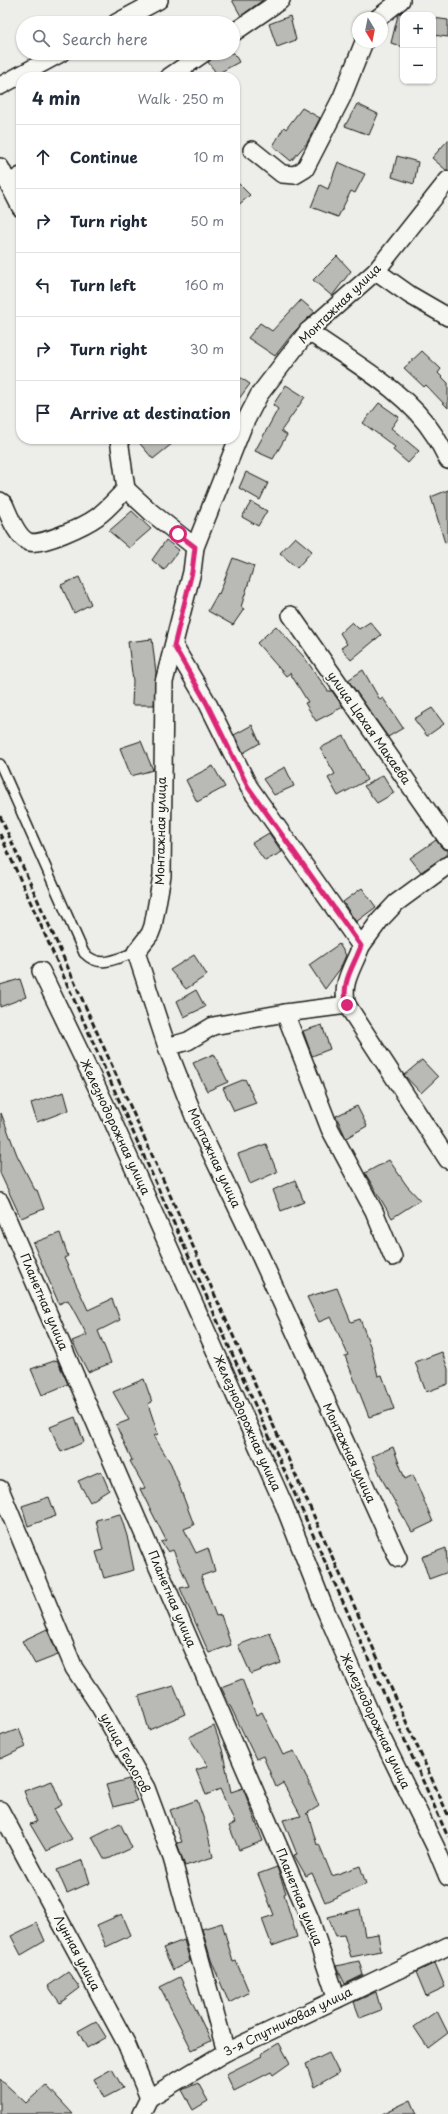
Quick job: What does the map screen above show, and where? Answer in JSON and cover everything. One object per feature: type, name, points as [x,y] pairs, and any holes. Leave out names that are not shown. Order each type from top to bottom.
[{"type":"street","points":[[129,16],[159,0]]},
{"type":"street","points":[[240,28],[281,0]]},
{"type":"street","points":[[386,12],[401,0]]},
{"type":"street","points":[[252,150],[282,174],[296,175],[305,169],[342,98],[362,48]]},
{"type":"street","points":[[26,72],[48,60]]},
{"type":"street","points":[[176,72],[194,60]]},
{"type":"street","points":[[0,86],[16,77]]},
{"type":"street","points":[[0,167],[15,179]]},
{"type":"street","name":"Монтажная улица","points":[[240,434],[258,395],[308,331],[376,271],[448,180]]},
{"type":"street","points":[[376,271],[410,295],[448,317]]},
{"type":"street","points":[[308,331],[375,377],[407,403],[435,435],[448,460]]},
{"type":"street","points":[[120,444],[126,489],[152,513],[195,547]]},
{"type":"street","name":"Монтажная улица","points":[[236,444],[195,547],[192,572],[164,682],[162,876],[153,926],[150,934],[136,952],[167,1047],[195,1119],[259,1253],[398,1558]]},
{"type":"street","points":[[0,501],[4,504],[20,535],[29,542],[41,542],[81,526],[97,517],[126,489]]},
{"type":"street","name":"улица Цахая Макаева","points":[[291,615],[448,840]]},
{"type":"street","points":[[174,646],[206,702],[248,787],[361,946]]},
{"type":"street","points":[[448,865],[396,903],[380,920],[361,946],[346,984],[344,994],[347,1005],[448,1160]]},
{"type":"street","name":"Железнодорожная улица","points":[[41,971],[110,1114],[284,1505],[322,1602],[374,1722],[436,1848],[448,1877]]},
{"type":"street","points":[[167,1047],[188,1041],[213,1026],[285,1012],[347,1005]]},
{"type":"street","points":[[285,1012],[330,1129],[374,1211],[393,1257]]},
{"type":"street","name":"Планетная улица","points":[[0,1202],[310,1919],[337,1999]]},
{"type":"street","name":"улица Геологов","points":[[0,1490],[74,1668],[100,1706],[146,1788],[172,1858],[226,2052]]},
{"type":"street","name":"Лунная улица","points":[[0,1810],[126,2042],[149,2098]]},
{"type":"street","name":"3-я Спутниковая улица","points":[[149,2098],[226,2052],[448,1946]]},
{"type":"street","points":[[141,2114],[149,2098]]},
{"type":"lane","points":[[0,764],[84,953],[92,961],[102,963],[136,952]]},
{"type":"building","points":[[232,0],[263,0],[241,16]]},
{"type":"building","points":[[400,14],[400,46],[391,43],[398,15]]},
{"type":"building","points":[[290,16],[296,40],[277,47],[269,24]]},
{"type":"building","points":[[436,18],[448,20],[448,37],[436,35]]},
{"type":"building","points":[[210,60],[238,60],[239,62],[221,72],[216,72],[208,62]]},
{"type":"building","points":[[357,104],[378,114],[369,135],[345,126]]},
{"type":"building","points":[[302,108],[320,118],[307,143],[291,161],[273,146],[284,127],[286,129]]},
{"type":"building","points":[[448,140],[448,170],[446,170],[432,158]]},
{"type":"building","points":[[397,156],[418,162],[414,184],[392,177]]},
{"type":"building","points":[[338,162],[365,174],[355,193],[351,191],[338,217],[311,207],[320,185],[328,189]]},
{"type":"building","points":[[240,185],[250,195],[240,204]]},
{"type":"building","points":[[337,256],[351,271],[332,296],[313,280]]},
{"type":"building","points":[[301,300],[315,312],[293,333],[275,356],[248,338],[260,323],[272,331]]},
{"type":"building","points":[[422,351],[441,369],[438,373],[448,383],[448,408],[426,385],[424,387],[404,368]]},
{"type":"building","points":[[240,377],[250,384],[240,397]]},
{"type":"building","points":[[286,385],[305,397],[281,431],[287,435],[273,459],[255,451],[278,409],[273,405]]},
{"type":"building","points":[[379,403],[399,417],[391,428],[419,451],[408,463],[393,450],[395,447],[363,423]]},
{"type":"building","points":[[140,444],[172,444],[153,459]]},
{"type":"building","points":[[246,472],[268,483],[260,500],[239,488]]},
{"type":"building","points":[[448,490],[448,542],[445,543],[431,497]]},
{"type":"building","points":[[251,502],[267,511],[258,526],[242,517]]},
{"type":"building","points":[[132,511],[151,529],[129,548],[109,531]]},
{"type":"building","points":[[295,537],[312,551],[297,568],[280,553]]},
{"type":"building","points":[[166,540],[179,550],[164,570],[152,560]]},
{"type":"building","points":[[233,558],[254,566],[241,607],[244,609],[233,625],[208,611],[218,593],[219,594]]},
{"type":"building","points":[[79,577],[91,604],[74,613],[61,585]]},
{"type":"building","points":[[352,622],[359,629],[370,622],[381,635],[351,660],[341,648],[347,644],[340,633]]},
{"type":"building","points":[[276,626],[304,657],[328,691],[332,691],[343,707],[316,721],[305,703],[308,702],[290,673],[286,676],[257,643]]},
{"type":"building","points":[[152,639],[156,673],[154,705],[132,705],[133,681],[128,642]]},
{"type":"building","points":[[363,670],[380,700],[383,698],[403,728],[388,737],[348,680]]},
{"type":"building","points":[[432,708],[444,724],[427,736],[414,719]]},
{"type":"building","points":[[252,725],[260,743],[243,753],[234,735]]},
{"type":"building","points":[[344,736],[367,780],[338,796],[328,778],[335,774],[320,748]]},
{"type":"building","points":[[141,741],[153,770],[131,776],[120,748]]},
{"type":"building","points":[[213,766],[225,787],[197,802],[186,780]]},
{"type":"building","points":[[285,767],[294,786],[274,795],[263,779]]},
{"type":"building","points":[[383,775],[394,793],[377,803],[364,786]]},
{"type":"building","points":[[269,833],[282,852],[265,861],[252,843]]},
{"type":"building","points":[[436,840],[443,849],[448,850],[448,854],[421,872],[410,858]]},
{"type":"building","points":[[362,888],[376,907],[356,922],[343,902]]},
{"type":"building","points":[[339,944],[346,955],[340,969],[325,989],[309,965]]},
{"type":"building","points":[[194,955],[207,975],[186,989],[170,970]]},
{"type":"building","points":[[20,979],[26,997],[0,1007],[0,985]]},
{"type":"building","points":[[196,990],[205,1007],[184,1017],[177,1001]]},
{"type":"building","points":[[322,1025],[330,1049],[312,1056],[303,1031]]},
{"type":"building","points":[[214,1054],[228,1082],[207,1091],[193,1063]]},
{"type":"building","points":[[422,1060],[438,1077],[421,1093],[404,1075]]},
{"type":"building","points":[[245,1079],[256,1103],[234,1111],[223,1088]]},
{"type":"building","points":[[64,1092],[69,1110],[37,1122],[31,1103]]},
{"type":"building","points":[[357,1106],[367,1126],[346,1138],[336,1116]]},
{"type":"building","points":[[1,1113],[17,1155],[35,1190],[37,1190],[44,1209],[21,1218],[0,1173]]},
{"type":"building","points":[[266,1144],[277,1172],[250,1184],[238,1154]]},
{"type":"building","points":[[389,1160],[407,1186],[420,1200],[392,1218],[365,1173]]},
{"type":"building","points":[[295,1180],[304,1202],[281,1211],[273,1190]]},
{"type":"building","points":[[60,1233],[68,1256],[64,1258],[88,1310],[112,1299],[120,1320],[98,1331],[111,1363],[88,1372],[72,1341],[87,1335],[68,1300],[59,1304],[33,1243]]},
{"type":"building","points":[[337,1288],[351,1322],[360,1319],[372,1351],[378,1376],[382,1375],[394,1409],[369,1417],[345,1356],[348,1355],[331,1317],[319,1322],[307,1297]]},
{"type":"building","points":[[442,1352],[448,1369],[448,1384],[426,1392],[415,1362]]},
{"type":"building","points":[[57,1360],[68,1384],[42,1395],[31,1369]]},
{"type":"building","points":[[144,1379],[152,1402],[148,1404],[158,1434],[154,1436],[171,1464],[194,1525],[184,1529],[196,1553],[208,1548],[215,1571],[201,1576],[216,1616],[221,1615],[231,1645],[209,1653],[180,1588],[189,1586],[173,1550],[168,1552],[161,1542],[166,1540],[140,1489],[145,1488],[130,1461],[132,1460],[116,1425],[129,1420],[113,1392]]},
{"type":"building","points":[[75,1417],[84,1442],[61,1452],[50,1427]]},
{"type":"building","points":[[393,1447],[405,1479],[413,1475],[433,1522],[412,1532],[383,1481],[372,1456]]},
{"type":"building","points":[[101,1471],[109,1490],[90,1502],[78,1481]]},
{"type":"building","points":[[49,1497],[56,1516],[28,1526],[22,1506]]},
{"type":"building","points":[[120,1514],[127,1536],[134,1570],[104,1578],[96,1552],[103,1550],[96,1520]]},
{"type":"building","points":[[446,1548],[448,1572],[429,1579],[422,1557]]},
{"type":"building","points":[[47,1629],[58,1655],[35,1664],[22,1641]]},
{"type":"building","points":[[270,1633],[281,1663],[251,1674],[238,1645]]},
{"type":"building","points":[[242,1679],[256,1715],[262,1712],[283,1755],[294,1751],[305,1774],[319,1806],[306,1814],[308,1814],[317,1845],[319,1844],[332,1876],[360,1866],[366,1884],[325,1902],[312,1873],[306,1876],[294,1855],[297,1854],[283,1820],[301,1816],[283,1783],[276,1787],[263,1756],[256,1759],[221,1687]]},
{"type":"building","points":[[174,1686],[185,1714],[149,1730],[139,1696]]},
{"type":"building","points":[[214,1726],[222,1749],[231,1792],[243,1788],[263,1841],[239,1850],[229,1826],[235,1823],[220,1789],[206,1795],[196,1770],[208,1766],[189,1737]]},
{"type":"building","points":[[19,1729],[26,1747],[0,1759],[0,1736]]},
{"type":"building","points":[[129,1779],[137,1801],[113,1807],[106,1785]]},
{"type":"building","points":[[52,1781],[62,1805],[54,1809],[72,1839],[46,1851],[30,1824],[36,1822],[24,1791]]},
{"type":"building","points":[[197,1800],[206,1826],[213,1857],[185,1866],[177,1843],[182,1842],[170,1810]]},
{"type":"building","points":[[120,1823],[132,1848],[108,1859],[104,1859],[92,1837]]},
{"type":"building","points":[[83,1860],[90,1883],[67,1893],[57,1870]]},
{"type":"building","points":[[277,1867],[286,1893],[284,1894],[297,1937],[272,1946],[262,1919],[274,1915],[258,1874]]},
{"type":"building","points":[[360,1909],[365,1936],[378,1934],[381,1951],[351,1957],[344,1935],[336,1936],[328,1917]]},
{"type":"building","points":[[122,1914],[131,1935],[106,1947],[97,1925]]},
{"type":"building","points":[[37,1923],[45,1941],[21,1955],[11,1936]]},
{"type":"building","points":[[222,1923],[233,1962],[236,1961],[249,1992],[229,2003],[211,1960],[202,1929]]},
{"type":"building","points":[[184,1940],[190,1961],[173,1970],[163,1948]]},
{"type":"building","points":[[359,1961],[363,1975],[345,1984],[336,1966]]},
{"type":"building","points":[[435,1963],[445,1987],[426,1996],[416,1972]]},
{"type":"building","points":[[68,1972],[80,1988],[60,2003],[48,1986]]},
{"type":"building","points":[[180,1977],[211,2041],[192,2050],[160,1987]]},
{"type":"building","points":[[376,1992],[381,2010],[360,2018],[354,2002]]},
{"type":"building","points":[[437,2011],[448,2033],[428,2048],[414,2027]]},
{"type":"building","points":[[96,2021],[106,2037],[87,2048],[78,2031]]},
{"type":"building","points":[[279,2043],[290,2063],[273,2075],[271,2072],[234,2091],[226,2074],[262,2056],[261,2054]]},
{"type":"building","points":[[329,2053],[339,2073],[314,2087],[306,2064]]},
{"type":"building","points":[[112,2069],[123,2088],[104,2098],[94,2079]]},
{"type":"building","points":[[0,2079],[26,2103],[46,2085],[73,2114],[0,2114]]},
{"type":"building","points":[[198,2083],[208,2101],[193,2110],[182,2090]]},
{"type":"building","points":[[411,2100],[417,2114],[382,2114]]},
{"type":"railway","points":[[0,816],[448,1815]]},
{"type":"railway","points":[[0,834],[448,1837]]},
{"type":"route","points":[[178,534],[195,547],[192,572],[174,646],[206,702],[248,787],[361,946],[346,984],[344,994],[347,1005]]}]
